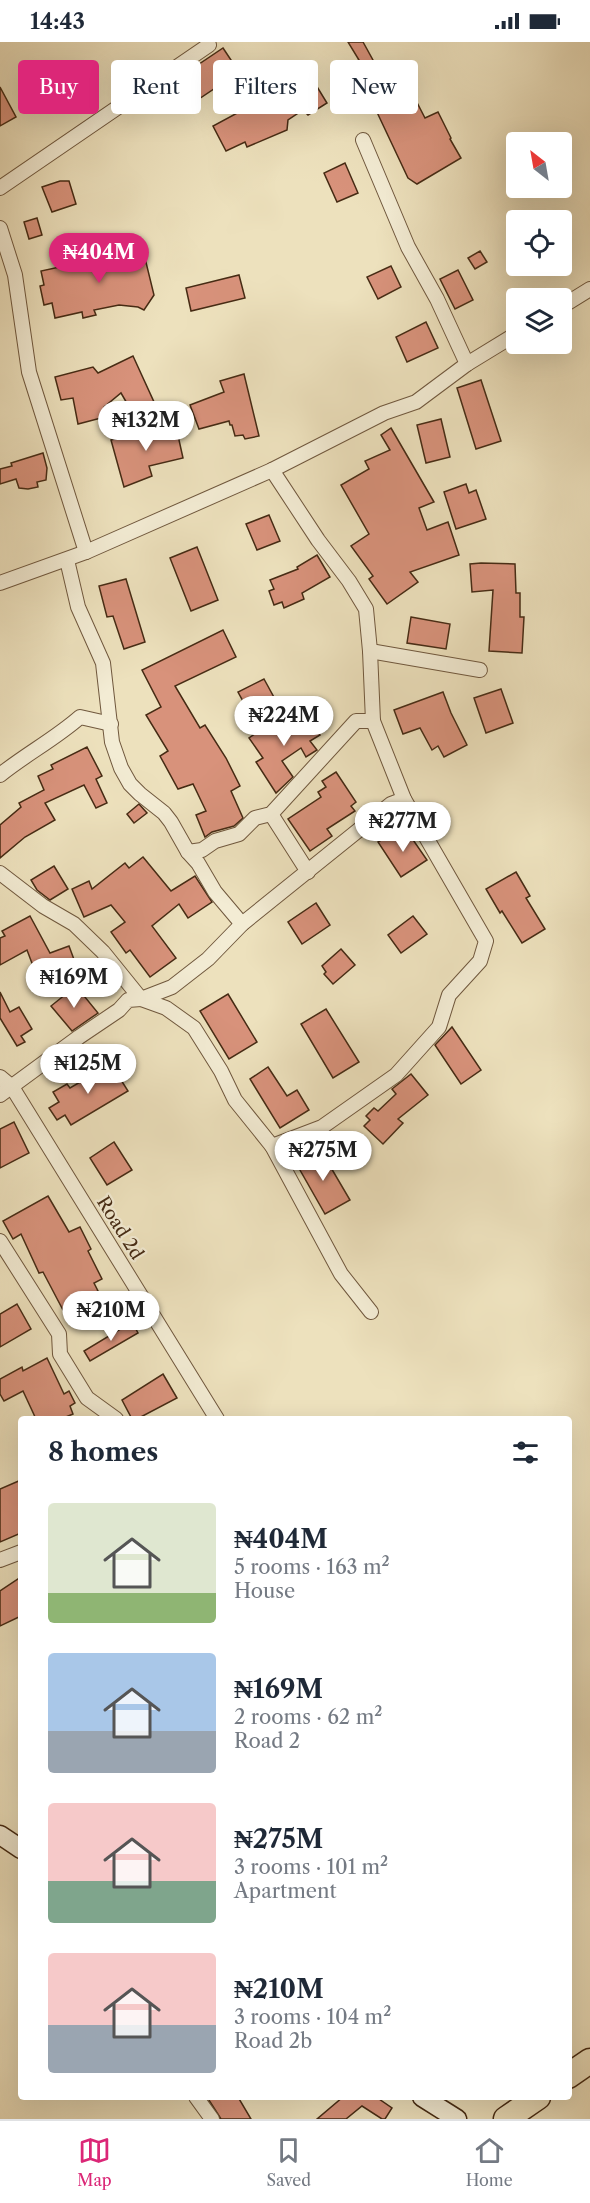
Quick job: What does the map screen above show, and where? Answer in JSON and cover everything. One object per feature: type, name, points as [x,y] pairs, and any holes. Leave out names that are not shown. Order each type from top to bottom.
[{"type":"highway","points":[[572,2073],[590,2061]]},
{"type":"highway","points":[[506,2119],[534,2100]]},
{"type":"street","points":[[0,188],[209,45]]},
{"type":"street","points":[[363,140],[408,247],[437,299],[467,364]]},
{"type":"street","points":[[0,228],[15,275],[29,372],[86,552]]},
{"type":"street","points":[[572,301],[590,290]]},
{"type":"street","points":[[0,583],[86,552],[272,470],[384,413],[416,402],[467,364],[506,340]]},
{"type":"street","points":[[272,470],[366,609],[373,721],[404,800],[486,941],[480,961],[449,995],[440,1027],[396,1075],[322,1126],[272,1146]]},
{"type":"street","points":[[67,560],[78,607],[103,663],[112,742],[122,768],[130,784],[164,813],[171,822],[215,892],[242,924]]},
{"type":"street","points":[[370,651],[480,670]]},
{"type":"street","points":[[0,775],[18,760],[63,732],[80,717],[111,724]]},
{"type":"street","points":[[188,852],[202,850],[215,841],[239,834],[255,818],[271,814],[356,721],[373,721]]},
{"type":"street","points":[[0,1095],[119,1010],[128,1000],[141,999],[172,987],[208,959],[242,924],[391,804],[404,800]]},
{"type":"street","points":[[271,814],[308,872]]},
{"type":"street","points":[[0,873],[43,906],[74,924],[103,952],[141,999],[166,1008],[194,1028],[221,1071],[235,1100],[272,1146],[341,1274],[371,1312]]},
{"type":"street","name":"Road 2d","points":[[0,1077],[12,1087],[215,1416]]},
{"type":"street","points":[[0,1241],[59,1334],[60,1354],[87,1398],[112,1416]]},
{"type":"street","points":[[0,1560],[18,1553]]},
{"type":"street","points":[[0,1834],[18,1847]]},
{"type":"street","points":[[198,2100],[212,2119]]},
{"type":"street","points":[[427,2100],[457,2119]]},
{"type":"building","points":[[348,42],[363,42],[373,60],[359,60]]},
{"type":"building","points":[[223,48],[231,60],[213,60],[213,89],[201,98],[201,63]]},
{"type":"building","points":[[0,87],[16,117],[0,126]]},
{"type":"building","points":[[318,88],[327,103],[318,109]]},
{"type":"building","points":[[418,104],[425,118],[438,112],[461,158],[417,184],[408,178],[378,114],[418,114]]},
{"type":"building","points":[[235,114],[297,114],[288,120],[287,130],[247,147],[245,142],[226,151],[213,126]]},
{"type":"building","points":[[345,163],[358,193],[337,202],[324,173]]},
{"type":"building","points":[[60,181],[69,181],[76,204],[52,212],[42,187]]},
{"type":"building","points":[[37,218],[42,235],[29,239],[24,222]]},
{"type":"building","points":[[142,246],[154,295],[144,310],[119,305],[94,310],[96,315],[83,318],[82,312],[55,318],[52,303],[44,305],[40,286],[44,285],[41,271],[115,255],[114,253]]},
{"type":"building","points":[[480,251],[487,262],[475,269],[468,258]]},
{"type":"building","points":[[391,266],[401,287],[378,299],[367,277]]},
{"type":"building","points":[[458,270],[473,300],[455,309],[440,279]]},
{"type":"building","points":[[239,275],[245,298],[191,311],[186,288]]},
{"type":"building","points":[[426,322],[438,348],[407,362],[396,337]]},
{"type":"building","points":[[133,356],[154,402],[132,412],[121,393],[104,407],[105,417],[78,424],[73,398],[61,400],[55,377],[93,367],[98,373]]},
{"type":"building","points":[[244,374],[259,436],[245,439],[243,435],[235,436],[229,421],[199,429],[190,405],[224,392],[220,381]]},
{"type":"building","points":[[481,380],[501,441],[476,449],[457,388]]},
{"type":"building","points":[[441,419],[450,457],[426,463],[417,425]]},
{"type":"building","points":[[175,422],[183,458],[149,466],[152,476],[124,487],[111,440]]},
{"type":"building","points":[[391,428],[434,502],[419,508],[427,530],[448,522],[459,555],[410,572],[418,582],[387,604],[369,579],[373,576],[351,546],[369,534],[341,485],[369,469],[365,461],[390,450],[381,435]]},
{"type":"building","points":[[43,453],[47,468],[46,480],[37,482],[38,487],[19,488],[16,479],[0,484],[0,469]]},
{"type":"building","points":[[466,484],[469,493],[476,490],[486,519],[456,529],[444,492]]},
{"type":"building","points":[[269,515],[280,541],[257,550],[246,524]]},
{"type":"building","points":[[197,547],[218,600],[191,611],[170,558]]},
{"type":"building","points":[[317,555],[330,577],[302,593],[304,599],[284,608],[282,602],[274,605],[269,591],[274,589],[270,580],[298,569],[297,567]]},
{"type":"building","points":[[470,564],[515,564],[516,593],[520,593],[520,617],[524,617],[522,653],[489,651],[493,590],[472,592]]},
{"type":"building","points":[[126,579],[145,642],[124,649],[113,616],[107,617],[99,586]]},
{"type":"building","points":[[411,617],[450,624],[446,649],[407,643]]},
{"type":"building","points":[[223,630],[236,657],[175,686],[200,728],[205,725],[240,786],[231,791],[243,818],[234,826],[212,832],[205,837],[196,815],[206,811],[193,784],[178,789],[160,756],[168,751],[146,715],[161,707],[142,670]]},
{"type":"building","points":[[264,679],[276,701],[250,714],[238,692]]},
{"type":"building","points":[[501,689],[513,723],[486,733],[474,698]]},
{"type":"building","points":[[443,692],[467,745],[444,757],[438,746],[432,750],[420,728],[403,734],[394,710]]},
{"type":"building","points":[[302,709],[320,735],[310,741],[317,750],[306,757],[301,748],[282,761],[293,777],[276,793],[256,762],[263,758],[249,738],[266,726],[270,732]]},
{"type":"building","points":[[87,747],[102,776],[96,779],[107,803],[96,808],[84,785],[45,803],[55,820],[25,837],[0,858],[0,825],[21,807],[19,803],[44,790],[38,776],[53,769],[51,765]]},
{"type":"building","points":[[336,772],[356,802],[351,806],[355,811],[327,829],[332,836],[310,851],[288,819],[321,797],[318,792],[326,787],[322,781]]},
{"type":"building","points":[[139,804],[147,813],[134,823],[127,814]]},
{"type":"building","points":[[401,834],[403,837],[409,834],[427,860],[401,877],[378,842],[389,835],[392,840]]},
{"type":"building","points":[[143,857],[171,891],[195,876],[212,902],[188,918],[179,904],[152,926],[176,958],[150,977],[130,950],[126,953],[111,932],[125,922],[111,905],[84,917],[72,889],[89,881],[92,889],[125,863],[129,868]]},
{"type":"building","points":[[54,866],[68,889],[50,900],[37,890],[31,880]]},
{"type":"building","points":[[516,872],[530,896],[526,898],[545,929],[522,943],[486,889]]},
{"type":"building","points":[[316,903],[330,925],[302,944],[288,922]]},
{"type":"building","points":[[30,916],[50,953],[69,946],[79,973],[41,987],[27,950],[0,965],[0,938],[5,936],[2,931]]},
{"type":"building","points":[[413,916],[427,934],[401,953],[388,935]]},
{"type":"building","points":[[341,949],[355,965],[333,984],[324,974],[326,972],[322,966]]},
{"type":"building","points":[[76,986],[98,1013],[72,1031],[51,1006]]},
{"type":"building","points":[[0,992],[10,1012],[19,1007],[32,1029],[21,1036],[25,1042],[17,1046],[0,1018]]},
{"type":"building","points":[[228,994],[257,1042],[229,1059],[200,1011]]},
{"type":"building","points":[[326,1009],[359,1062],[333,1078],[301,1024]]},
{"type":"building","points":[[452,1027],[481,1070],[461,1084],[435,1045]]},
{"type":"building","points":[[111,1064],[128,1091],[71,1125],[65,1115],[57,1120],[49,1108],[59,1102],[53,1092],[67,1084],[70,1088]]},
{"type":"building","points":[[268,1067],[287,1096],[297,1090],[309,1110],[280,1128],[250,1079]]},
{"type":"building","points":[[411,1074],[428,1095],[398,1119],[403,1123],[383,1144],[364,1126],[370,1120],[366,1116],[374,1108],[378,1111],[396,1094],[392,1089]]},
{"type":"building","points":[[14,1122],[29,1153],[0,1168],[0,1129]]},
{"type":"building","points":[[114,1142],[132,1170],[107,1185],[90,1158]]},
{"type":"building","points":[[320,1149],[350,1200],[325,1214],[296,1163]]},
{"type":"building","points":[[48,1196],[69,1232],[80,1227],[91,1249],[88,1251],[102,1279],[94,1283],[98,1291],[63,1310],[43,1272],[39,1273],[21,1234],[13,1239],[3,1221]]},
{"type":"building","points":[[17,1304],[31,1329],[0,1347],[0,1314]]},
{"type":"building","points":[[132,1322],[138,1333],[90,1361],[84,1351]]},
{"type":"building","points":[[47,1358],[64,1394],[69,1391],[75,1403],[70,1406],[73,1414],[35,1416],[23,1391],[4,1401],[0,1394],[0,1379],[22,1367],[23,1371]]},
{"type":"building","points":[[163,1374],[177,1398],[143,1416],[130,1416],[122,1400]]},
{"type":"building","points":[[18,1481],[18,1534],[0,1542],[0,1489]]},
{"type":"building","points":[[18,1579],[18,1617],[0,1626],[0,1591]]},
{"type":"building","points":[[209,2100],[240,2100],[251,2119],[221,2119]]},
{"type":"building","points":[[339,2100],[380,2100],[392,2108],[385,2119],[362,2106],[346,2119],[317,2119]]}]
